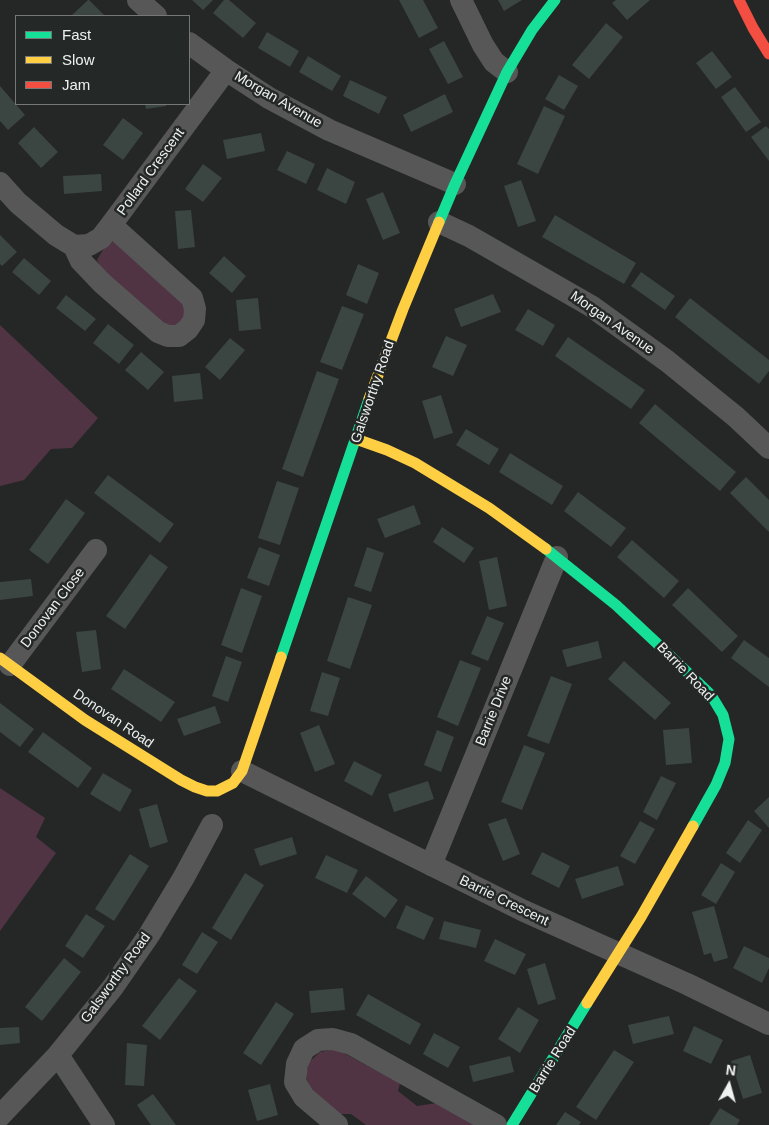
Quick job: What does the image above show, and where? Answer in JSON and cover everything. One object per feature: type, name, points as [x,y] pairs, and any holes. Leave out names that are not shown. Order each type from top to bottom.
[{"type":"street","points":[[138,0],[155,15]]},
{"type":"street","points":[[461,0],[483,45],[494,62],[507,72]]},
{"type":"street","name":"Galsworthy Road","points":[[217,791],[233,783],[242,771],[377,376],[402,309],[454,184],[507,72],[532,30],[555,0]]},
{"type":"street","points":[[739,0],[752,28],[769,54]]},
{"type":"street","name":"Morgan Avenue","points":[[190,44],[269,98],[329,130],[454,184]]},
{"type":"street","name":"Pollard Crescent","points":[[0,183],[18,203],[56,236],[74,246],[89,245],[100,238],[111,225],[226,70]]},
{"type":"street","name":"Morgan Avenue","points":[[439,222],[469,236],[592,306],[667,361],[736,416],[769,448]]},
{"type":"street","name":"Pollard Crescent","points":[[74,246],[81,261],[102,283],[158,332],[168,336],[179,336],[188,329],[194,320],[195,309],[192,298],[111,225]]},
{"type":"street","name":"Barrie Road","points":[[356,439],[415,463],[489,508],[557,557],[616,605],[663,649],[711,695],[724,715],[729,739],[725,763],[716,785],[619,954],[512,1125]]},
{"type":"street","name":"Donovan Close","points":[[5,661],[96,550]]},
{"type":"street","name":"Barrie Drive","points":[[431,865],[557,557]]},
{"type":"street","name":"Donovan Road","points":[[5,661],[85,720],[151,762],[195,787],[207,791],[217,791]]},
{"type":"street","name":"Barrie Crescent","points":[[242,771],[524,912],[687,984],[769,1024]]},
{"type":"street","name":"Galsworthy Road","points":[[2,1111],[58,1055],[113,987],[184,877],[212,825]]},
{"type":"street","points":[[337,1125],[304,1098],[295,1082],[297,1064],[304,1049],[318,1040],[333,1039],[351,1044],[496,1125]]},
{"type":"street","points":[[58,1055],[104,1125]]},
{"type":"shaded area","points":[[114,241],[182,298],[186,310],[182,321],[175,326],[162,324],[102,271],[97,260],[107,243]]},
{"type":"shaded area","points":[[0,325],[98,418],[72,448],[51,449],[24,480],[0,486]]},
{"type":"shaded area","points":[[0,788],[45,818],[36,837],[56,853],[0,931]]},
{"type":"shaded area","points":[[336,1049],[400,1083],[398,1091],[417,1106],[437,1103],[479,1125],[366,1125],[351,1114],[337,1114],[311,1093],[306,1076],[309,1062],[320,1052]]},
{"type":"building","points":[[89,0],[104,15],[72,15]]},
{"type":"building","points":[[192,0],[213,0],[203,10]]},
{"type":"building","points":[[224,0],[229,0],[256,23],[243,38],[213,13]]},
{"type":"building","points":[[399,0],[423,0],[438,28],[419,38]]},
{"type":"building","points":[[498,0],[522,0],[504,11]]},
{"type":"building","points":[[616,0],[650,0],[627,20],[612,3]]},
{"type":"building","points":[[606,23],[623,37],[589,79],[572,65]]},
{"type":"building","points":[[267,32],[299,51],[290,67],[258,48]]},
{"type":"building","points":[[444,41],[463,77],[448,84],[429,49]]},
{"type":"building","points":[[712,51],[732,77],[716,89],[696,63]]},
{"type":"building","points":[[308,56],[341,76],[332,91],[299,72]]},
{"type":"building","points":[[559,75],[578,86],[564,110],[545,99]]},
{"type":"building","points":[[350,80],[387,97],[379,114],[343,96]]},
{"type":"building","points":[[0,86],[25,115],[8,130],[0,121]]},
{"type":"building","points":[[735,87],[761,122],[746,132],[721,97]]},
{"type":"building","points":[[445,94],[453,112],[411,132],[403,115]]},
{"type":"building","points":[[145,105],[166,105],[166,106],[146,109]]},
{"type":"building","points":[[544,106],[565,116],[538,174],[517,164]]},
{"type":"building","points":[[123,118],[143,133],[123,160],[103,145]]},
{"type":"building","points":[[766,126],[769,129],[769,161],[751,137]]},
{"type":"building","points":[[34,127],[58,152],[41,168],[18,143]]},
{"type":"building","points":[[261,133],[265,151],[227,159],[223,140]]},
{"type":"building","points":[[287,151],[315,164],[306,184],[277,170]]},
{"type":"building","points":[[203,164],[222,178],[203,202],[185,189]]},
{"type":"building","points":[[327,168],[355,182],[346,204],[317,190]]},
{"type":"building","points":[[101,174],[102,191],[64,194],[63,176]]},
{"type":"building","points":[[521,180],[536,221],[518,227],[504,186]]},
{"type":"building","points":[[383,192],[400,233],[383,240],[366,199]]},
{"type":"building","points":[[191,210],[195,247],[178,249],[175,211]]},
{"type":"building","points":[[555,215],[636,263],[624,284],[542,237]]},
{"type":"building","points":[[0,235],[17,252],[2,266],[0,264]]},
{"type":"building","points":[[224,256],[246,276],[232,293],[209,273]]},
{"type":"building","points":[[24,258],[51,281],[39,295],[12,272]]},
{"type":"building","points":[[358,264],[379,273],[367,304],[346,295]]},
{"type":"building","points":[[641,272],[675,296],[665,310],[631,286]]},
{"type":"building","points":[[493,294],[501,312],[461,327],[454,309]]},
{"type":"building","points":[[66,295],[96,319],[85,331],[56,308]]},
{"type":"building","points":[[258,298],[261,329],[239,331],[236,300]]},
{"type":"building","points":[[690,298],[769,360],[769,371],[759,384],[675,317]]},
{"type":"building","points":[[342,306],[364,314],[342,370],[320,362]]},
{"type":"building","points":[[528,309],[555,325],[543,346],[515,330]]},
{"type":"building","points":[[108,324],[134,345],[119,364],[93,343]]},
{"type":"building","points":[[446,336],[467,345],[453,376],[432,367]]},
{"type":"building","points":[[568,337],[645,390],[631,409],[555,356]]},
{"type":"building","points":[[230,338],[245,350],[220,380],[205,367]]},
{"type":"building","points":[[141,352],[164,372],[148,390],[125,370]]},
{"type":"building","points":[[317,371],[339,379],[303,477],[282,469]]},
{"type":"building","points":[[200,373],[203,399],[174,402],[172,376]]},
{"type":"building","points":[[441,395],[453,433],[434,439],[422,401]]},
{"type":"building","points":[[655,404],[736,472],[720,491],[639,423]]},
{"type":"building","points":[[466,429],[499,449],[489,465],[456,445]]},
{"type":"building","points":[[510,453],[563,486],[552,505],[499,472]]},
{"type":"building","points":[[108,475],[174,524],[160,543],[94,493]]},
{"type":"building","points":[[746,477],[769,500],[769,532],[730,493]]},
{"type":"building","points":[[277,481],[299,488],[280,545],[258,538]]},
{"type":"building","points":[[578,492],[626,528],[611,547],[564,511]]},
{"type":"building","points":[[66,499],[85,513],[48,564],[29,550]]},
{"type":"building","points":[[414,505],[421,524],[385,538],[377,519]]},
{"type":"building","points":[[442,527],[474,548],[464,563],[433,542]]},
{"type":"building","points":[[632,540],[679,581],[664,598],[617,557]]},
{"type":"building","points":[[259,547],[280,555],[269,586],[247,578]]},
{"type":"building","points":[[367,547],[384,553],[371,592],[354,586]]},
{"type":"building","points":[[150,554],[168,567],[125,629],[106,616]]},
{"type":"building","points":[[497,557],[507,606],[489,610],[479,561]]},
{"type":"building","points":[[31,579],[33,596],[0,600],[0,582]]},
{"type":"building","points":[[241,588],[262,596],[242,653],[221,645]]},
{"type":"building","points":[[688,588],[738,636],[722,652],[672,605]]},
{"type":"building","points":[[348,597],[372,605],[350,669],[327,661]]},
{"type":"building","points":[[487,616],[504,623],[488,661],[471,654]]},
{"type":"building","points":[[96,630],[101,669],[82,672],[76,632]]},
{"type":"building","points":[[744,640],[769,658],[769,687],[731,658]]},
{"type":"building","points":[[598,641],[602,658],[567,667],[562,650]]},
{"type":"building","points":[[226,656],[242,662],[228,702],[212,696]]},
{"type":"building","points":[[460,660],[481,668],[458,726],[437,717]]},
{"type":"building","points":[[624,661],[671,703],[655,720],[608,679]]},
{"type":"building","points":[[124,669],[175,702],[161,722],[111,689]]},
{"type":"building","points":[[322,672],[340,678],[328,716],[310,711]]},
{"type":"building","points":[[551,676],[572,684],[549,744],[527,736]]},
{"type":"building","points":[[0,703],[34,729],[20,747],[0,732]]},
{"type":"building","points":[[215,706],[221,723],[184,736],[177,719]]},
{"type":"building","points":[[319,725],[335,764],[315,772],[300,733]]},
{"type":"building","points":[[689,728],[692,763],[666,765],[663,730]]},
{"type":"building","points":[[437,730],[454,737],[441,772],[424,765]]},
{"type":"building","points":[[43,732],[92,768],[78,788],[28,752]]},
{"type":"building","points":[[524,745],[545,753],[522,810],[501,802]]},
{"type":"building","points":[[354,761],[382,775],[372,796],[344,781]]},
{"type":"building","points":[[103,773],[132,790],[120,812],[90,794]]},
{"type":"building","points":[[661,776],[676,783],[657,820],[643,812]]},
{"type":"building","points":[[428,781],[434,799],[394,812],[388,794]]},
{"type":"building","points":[[769,797],[769,828],[754,811]]},
{"type":"building","points":[[157,804],[168,842],[150,848],[139,809]]},
{"type":"building","points":[[506,818],[520,854],[503,861],[488,824]]},
{"type":"building","points":[[748,820],[762,830],[740,863],[726,853]]},
{"type":"building","points":[[640,821],[655,829],[635,864],[620,856]]},
{"type":"building","points":[[292,837],[297,854],[260,866],[254,849]]},
{"type":"building","points":[[542,852],[570,866],[559,888],[531,874]]},
{"type":"building","points":[[130,854],[149,866],[114,921],[95,909]]},
{"type":"building","points":[[326,855],[358,870],[347,893],[315,878]]},
{"type":"building","points":[[721,863],[735,872],[716,904],[701,895]]},
{"type":"building","points":[[618,866],[624,885],[582,899],[575,879]]},
{"type":"building","points":[[245,873],[264,885],[231,940],[212,928]]},
{"type":"building","points":[[366,876],[398,900],[385,918],[352,894]]},
{"type":"building","points":[[406,905],[434,918],[424,940],[396,928]]},
{"type":"building","points":[[714,906],[728,958],[714,962],[711,953],[704,955],[692,912]]},
{"type":"building","points":[[86,914],[105,926],[83,958],[65,946]]},
{"type":"building","points":[[444,921],[481,930],[476,948],[439,939]]},
{"type":"building","points":[[202,932],[218,942],[197,974],[182,965]]},
{"type":"building","points":[[495,939],[526,954],[515,975],[484,961]]},
{"type":"building","points":[[744,946],[769,958],[769,968],[762,983],[733,968]]},
{"type":"building","points":[[64,958],[81,972],[42,1021],[25,1007]]},
{"type":"building","points":[[545,963],[556,999],[538,1005],[527,969]]},
{"type":"building","points":[[179,978],[197,991],[160,1040],[142,1026]]},
{"type":"building","points":[[343,988],[345,1010],[311,1013],[309,991]]},
{"type":"building","points":[[368,994],[421,1024],[410,1045],[356,1015]]},
{"type":"building","points":[[276,1002],[294,1014],[261,1065],[243,1053]]},
{"type":"building","points":[[518,1007],[539,1020],[520,1053],[498,1039]]},
{"type":"building","points":[[669,1016],[674,1034],[633,1044],[628,1025]]},
{"type":"building","points":[[694,1026],[723,1040],[711,1064],[683,1051]]},
{"type":"building","points":[[19,1027],[20,1043],[0,1045],[0,1028]]},
{"type":"building","points":[[434,1033],[460,1047],[448,1068],[423,1054]]},
{"type":"building","points":[[127,1043],[147,1045],[144,1086],[125,1085]]},
{"type":"building","points":[[614,1050],[634,1062],[596,1120],[576,1107]]},
{"type":"building","points":[[750,1055],[762,1093],[743,1099],[731,1061]]},
{"type":"building","points":[[510,1056],[514,1072],[473,1082],[469,1066]]},
{"type":"building","points":[[270,1084],[278,1115],[257,1121],[248,1090]]},
{"type":"building","points":[[153,1094],[176,1125],[151,1125],[137,1105]]},
{"type":"building","points":[[720,1108],[740,1120],[737,1125],[709,1125]]},
{"type":"building","points":[[565,1112],[581,1122],[579,1125],[556,1125]]},
{"type":"traffic: fast","points":[[439,222],[507,72],[532,30],[555,0]]},
{"type":"traffic: fast","points":[[281,657],[369,399]]},
{"type":"traffic: fast","points":[[546,549],[616,605],[663,649],[711,695],[723,715],[729,739],[725,763],[716,785],[693,826]]},
{"type":"traffic: fast","points":[[512,1125],[587,1003]]},
{"type":"traffic: slow","points":[[369,399],[439,222]]},
{"type":"traffic: slow","points":[[356,439],[415,463],[489,508],[546,549]]},
{"type":"traffic: slow","points":[[0,658],[85,720],[181,780],[207,791],[217,791],[233,783],[242,771],[281,657]]},
{"type":"traffic: slow","points":[[587,1003],[641,917],[693,826]]},
{"type":"traffic: jam","points":[[739,0],[769,54]]}]
